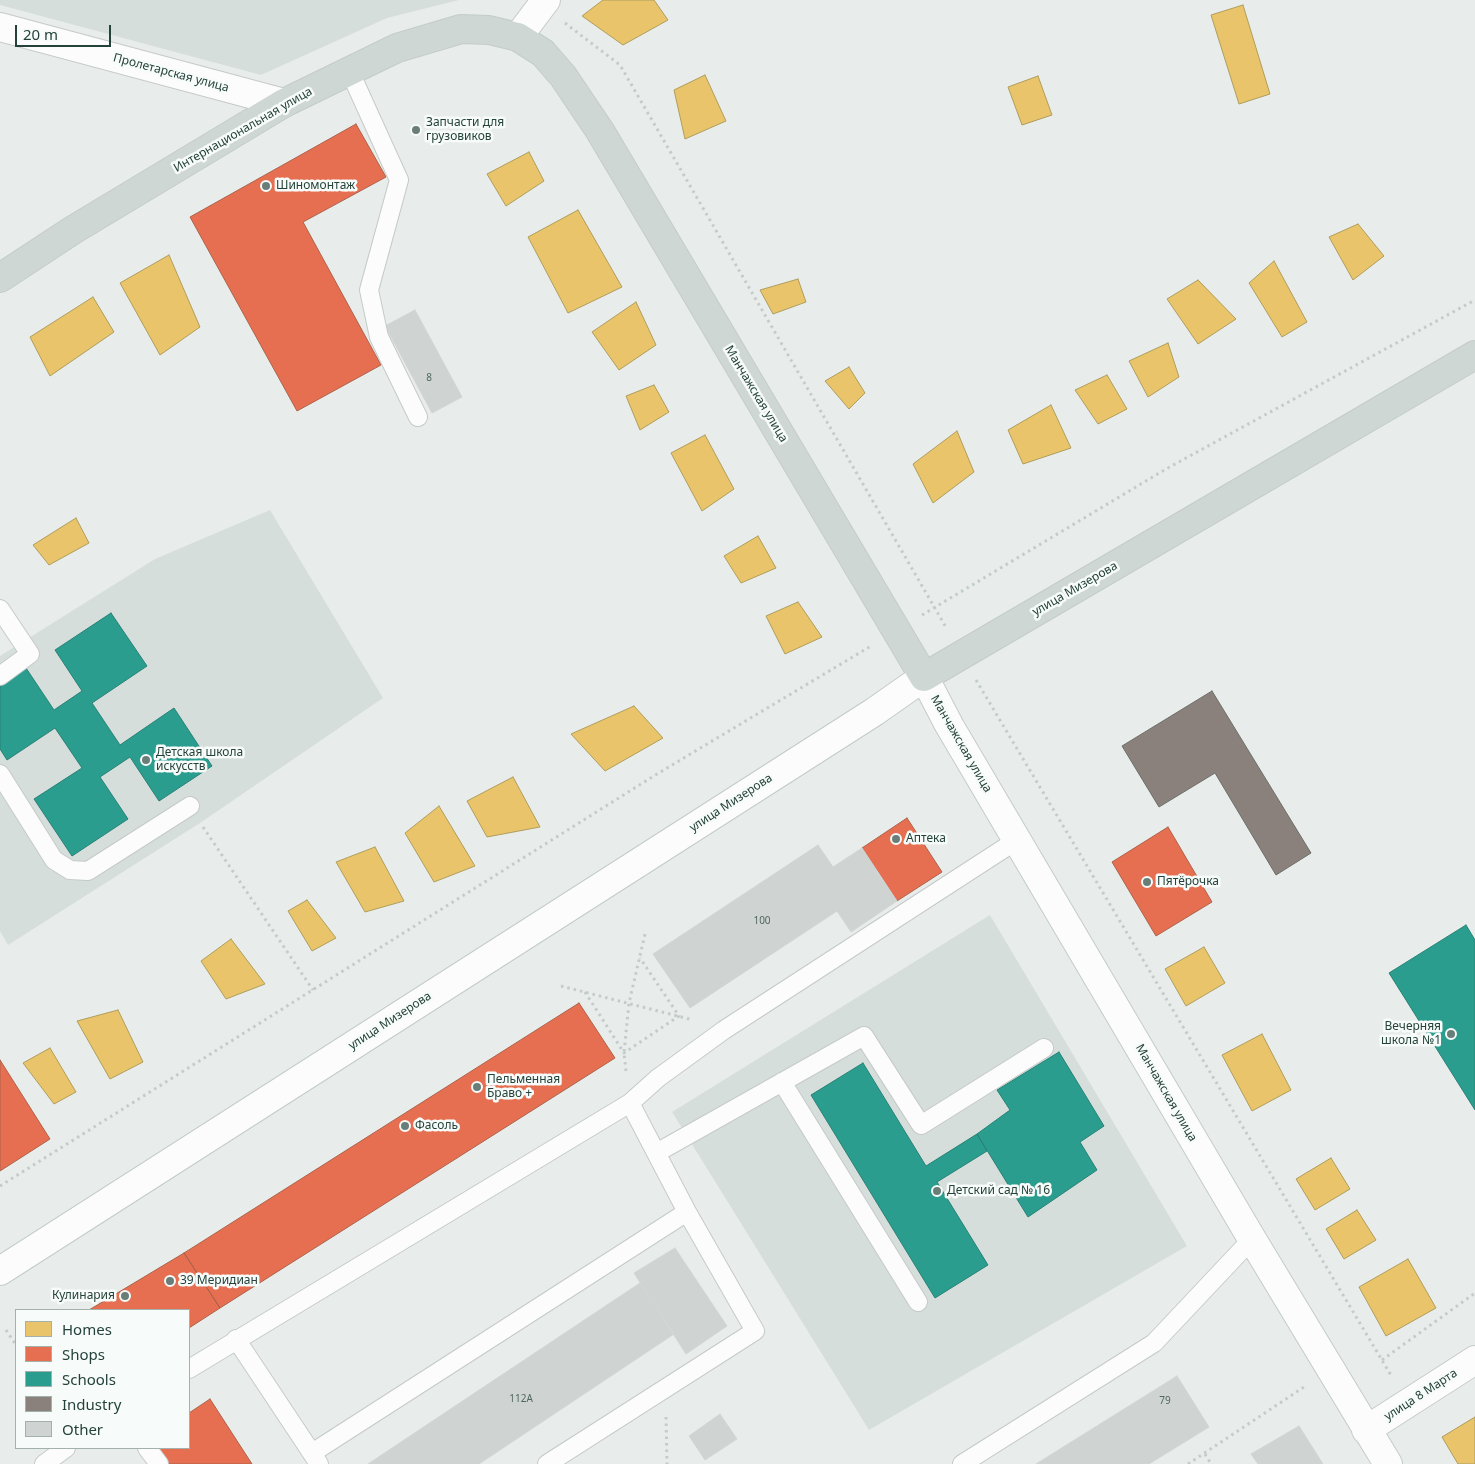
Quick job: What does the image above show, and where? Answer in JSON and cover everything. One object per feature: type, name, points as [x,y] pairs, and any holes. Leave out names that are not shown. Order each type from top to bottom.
[{"type":"main road","name":"Интернациональная улица","points":[[0,278],[73,230],[284,104],[398,48],[462,30],[489,30],[518,37]]},
{"type":"main road","name":"Манчажская улица","points":[[518,37],[543,53],[564,76],[600,131],[924,677]]},
{"type":"main road","name":"улица Мизерова","points":[[924,677],[1475,355]]},
{"type":"street","points":[[518,37],[546,0]]},
{"type":"street","name":"Пролетарская улица","points":[[0,27],[284,104]]},
{"type":"street","name":"Манчажская улица","points":[[924,677],[949,725],[1252,1239],[1388,1464]]},
{"type":"street","name":"улица Мизерова","points":[[0,1271],[874,712],[924,677]]},
{"type":"street","name":"улица 8 Марта","points":[[1366,1430],[1475,1360]]},
{"type":"lane","points":[[350,72],[399,180],[369,290],[379,336],[418,417]]},
{"type":"lane","points":[[0,609],[30,654],[0,676]]},
{"type":"lane","points":[[0,774],[54,860],[70,870],[88,871],[190,806]]},
{"type":"lane","points":[[190,1368],[630,1103],[658,1078],[724,1030],[1017,840]]},
{"type":"lane","points":[[658,1152],[864,1036],[921,1125],[1044,1048]]},
{"type":"lane","points":[[782,1082],[918,1302]]},
{"type":"lane","points":[[547,1464],[755,1331],[687,1212],[658,1152],[630,1103]]},
{"type":"lane","points":[[236,1339],[315,1458],[687,1212]]},
{"type":"lane","points":[[962,1464],[1154,1343],[1252,1239]]},
{"type":"lane","points":[[44,1464],[65,1449]]},
{"type":"lane","points":[[148,1449],[159,1464]]},
{"type":"path","points":[[0,1186],[657,774],[1166,469],[1475,300]]},
{"type":"path","points":[[190,806],[314,990]]},
{"type":"path","points":[[630,1103],[624,1053],[629,1004],[645,934]]},
{"type":"path","points":[[640,958],[679,1016]]},
{"type":"path","points":[[561,986],[679,1016],[724,1030]]},
{"type":"path","points":[[585,992],[624,1053]]},
{"type":"path","points":[[624,1053],[679,1016]]},
{"type":"path","points":[[1382,1360],[1475,1293]]},
{"type":"path","points":[[6,1330],[15,1344]]},
{"type":"path","points":[[1188,1464],[1304,1387]]},
{"type":"path","points":[[665,1388],[667,1464]]},
{"type":"path","points":[[1205,1454],[1211,1464]]},
{"type":"shaded area","points":[[0,0],[459,0],[387,18],[261,75],[0,5]]},
{"type":"shaded area","name":"Детская школа искусств","points":[[270,510],[383,698],[200,823],[8,945],[0,931],[0,656],[155,559]]},
{"type":"shaded area","name":"Детский сад № 16","points":[[990,915],[1187,1246],[869,1430],[672,1112]]},
{"type":"building: Homes","points":[[603,0],[654,0],[668,20],[623,45],[582,16]]},
{"type":"building: Homes","points":[[1243,5],[1270,94],[1239,104],[1211,15]]},
{"type":"building: Homes","points":[[705,75],[726,121],[685,139],[674,90]]},
{"type":"building: Homes","points":[[1038,76],[1052,115],[1022,125],[1008,87]]},
{"type":"building: Homes","points":[[529,152],[544,181],[506,206],[487,174]]},
{"type":"building: Homes","points":[[578,210],[622,287],[568,313],[528,237]]},
{"type":"building: Homes","points":[[1358,224],[1384,256],[1353,280],[1329,237]]},
{"type":"building: Homes","points":[[169,255],[200,327],[160,355],[120,283]]},
{"type":"building: Homes","points":[[1274,261],[1307,322],[1282,337],[1249,283]]},
{"type":"building: Homes","points":[[798,279],[806,302],[773,314],[760,290]]},
{"type":"building: Homes","points":[[1198,280],[1236,319],[1198,344],[1167,299]]},
{"type":"building: Homes","points":[[93,297],[114,332],[50,376],[30,337]]},
{"type":"building: Homes","points":[[636,302],[656,345],[619,370],[592,332]]},
{"type":"building: Homes","points":[[1168,343],[1179,377],[1148,397],[1129,361]]},
{"type":"building: Homes","points":[[849,367],[865,393],[849,409],[825,381]]},
{"type":"building: Homes","points":[[1107,375],[1127,409],[1098,424],[1075,390]]},
{"type":"building: Homes","points":[[654,385],[669,412],[640,430],[626,396]]},
{"type":"building: Homes","points":[[1051,405],[1071,448],[1023,464],[1008,430]]},
{"type":"building: Homes","points":[[957,431],[974,472],[933,503],[913,464]]},
{"type":"building: Homes","points":[[705,435],[734,489],[702,511],[671,453]]},
{"type":"building: Homes","points":[[76,518],[89,543],[49,565],[33,545]]},
{"type":"building: Homes","points":[[758,536],[776,568],[741,583],[724,556]]},
{"type":"building: Homes","points":[[798,602],[822,637],[785,654],[766,616]]},
{"type":"building: Homes","points":[[634,706],[663,738],[605,771],[571,734]]},
{"type":"building: Homes","points":[[513,777],[540,827],[487,837],[467,801]]},
{"type":"building: Homes","points":[[439,806],[475,866],[434,882],[405,833]]},
{"type":"building: Homes","points":[[375,847],[404,901],[365,912],[336,862]]},
{"type":"building: Homes","points":[[307,900],[336,938],[312,951],[288,911]]},
{"type":"building: Homes","points":[[231,939],[265,984],[226,999],[201,961]]},
{"type":"building: Homes","points":[[1204,947],[1225,983],[1186,1006],[1165,969]]},
{"type":"building: Homes","points":[[118,1010],[143,1062],[110,1079],[77,1021]]},
{"type":"building: Homes","points":[[1262,1034],[1291,1090],[1252,1111],[1222,1055]]},
{"type":"building: Homes","points":[[50,1048],[76,1092],[54,1104],[23,1063]]},
{"type":"building: Homes","points":[[1331,1158],[1350,1189],[1315,1210],[1296,1179]]},
{"type":"building: Homes","points":[[1357,1210],[1376,1240],[1344,1259],[1326,1229]]},
{"type":"building: Homes","points":[[1408,1259],[1436,1308],[1386,1336],[1359,1287]]},
{"type":"building: Homes","points":[[1475,1417],[1475,1464],[1458,1464],[1442,1437]]},
{"type":"building: Shops","points":[[356,124],[386,177],[303,222],[381,365],[297,411],[190,217]]},
{"type":"building: Shops","points":[[907,818],[942,872],[897,901],[862,848]]},
{"type":"building: Shops","points":[[1168,827],[1212,902],[1156,936],[1112,862]]},
{"type":"building: Shops","points":[[579,1003],[615,1058],[220,1308],[184,1253]]},
{"type":"building: Shops","points":[[0,1060],[50,1139],[0,1171]]},
{"type":"building: Shops","name":"39 Меридиан","points":[[184,1253],[220,1308],[190,1327],[190,1309],[91,1309]]},
{"type":"building: Shops","points":[[210,1399],[252,1464],[168,1464],[159,1449],[190,1449],[190,1412]]},
{"type":"building: Schools","name":"Детская школа искусств","points":[[111,613],[147,666],[92,703],[120,745],[174,708],[212,766],[159,801],[130,757],[100,777],[128,819],[72,856],[34,799],[82,768],[55,728],[7,760],[0,749],[0,686],[26,668],[54,710],[82,691],[55,650]]},
{"type":"building: Schools","name":"Вечерняя школа №1","points":[[1466,925],[1475,940],[1475,1110],[1389,973]]},
{"type":"building: Schools","points":[[1059,1052],[1104,1126],[1080,1142],[1097,1170],[1028,1217],[977,1134],[1010,1110],[997,1090]]},
{"type":"building: Schools","points":[[863,1063],[926,1166],[977,1134],[987,1151],[937,1182],[988,1265],[935,1298],[811,1095]]},
{"type":"building: Industry","points":[[1212,691],[1311,853],[1276,875],[1215,773],[1159,807],[1122,746]]},
{"type":"building: Other","points":[[415,310],[462,397],[432,413],[385,326]]},
{"type":"building: Other","points":[[818,845],[833,867],[862,848],[897,901],[851,932],[837,911],[690,1008],[653,954]]},
{"type":"building: Other","points":[[675,1248],[727,1326],[686,1354],[634,1273]]},
{"type":"building: Other","points":[[640,1283],[674,1334],[479,1464],[368,1464]]},
{"type":"building: Other","points":[[1177,1376],[1209,1427],[1149,1464],[1036,1464]]},
{"type":"building: Other","points":[[720,1414],[737,1439],[705,1460],[689,1436]]},
{"type":"building: Other","points":[[1299,1426],[1323,1464],[1258,1464],[1251,1454]]},
{"type":"place","name":"Запчасти для грузовиков","points":[[416,130]]},
{"type":"place","name":"Шиномонтаж","points":[[266,186]]},
{"type":"place","name":"Детская школа искусств","points":[[146,760]]},
{"type":"place","name":"Аптека","points":[[896,839]]},
{"type":"place","name":"Пятёрочка","points":[[1147,882]]},
{"type":"place","name":"Вечерняя школа №1","points":[[1451,1034]]},
{"type":"place","name":"Пельменная Браво +","points":[[477,1087]]},
{"type":"place","name":"Фасоль","points":[[405,1126]]},
{"type":"place","name":"Детский сад № 16","points":[[937,1191]]},
{"type":"place","name":"39 Меридиан","points":[[170,1281]]},
{"type":"place","name":"Кулинария","points":[[125,1296]]}]
